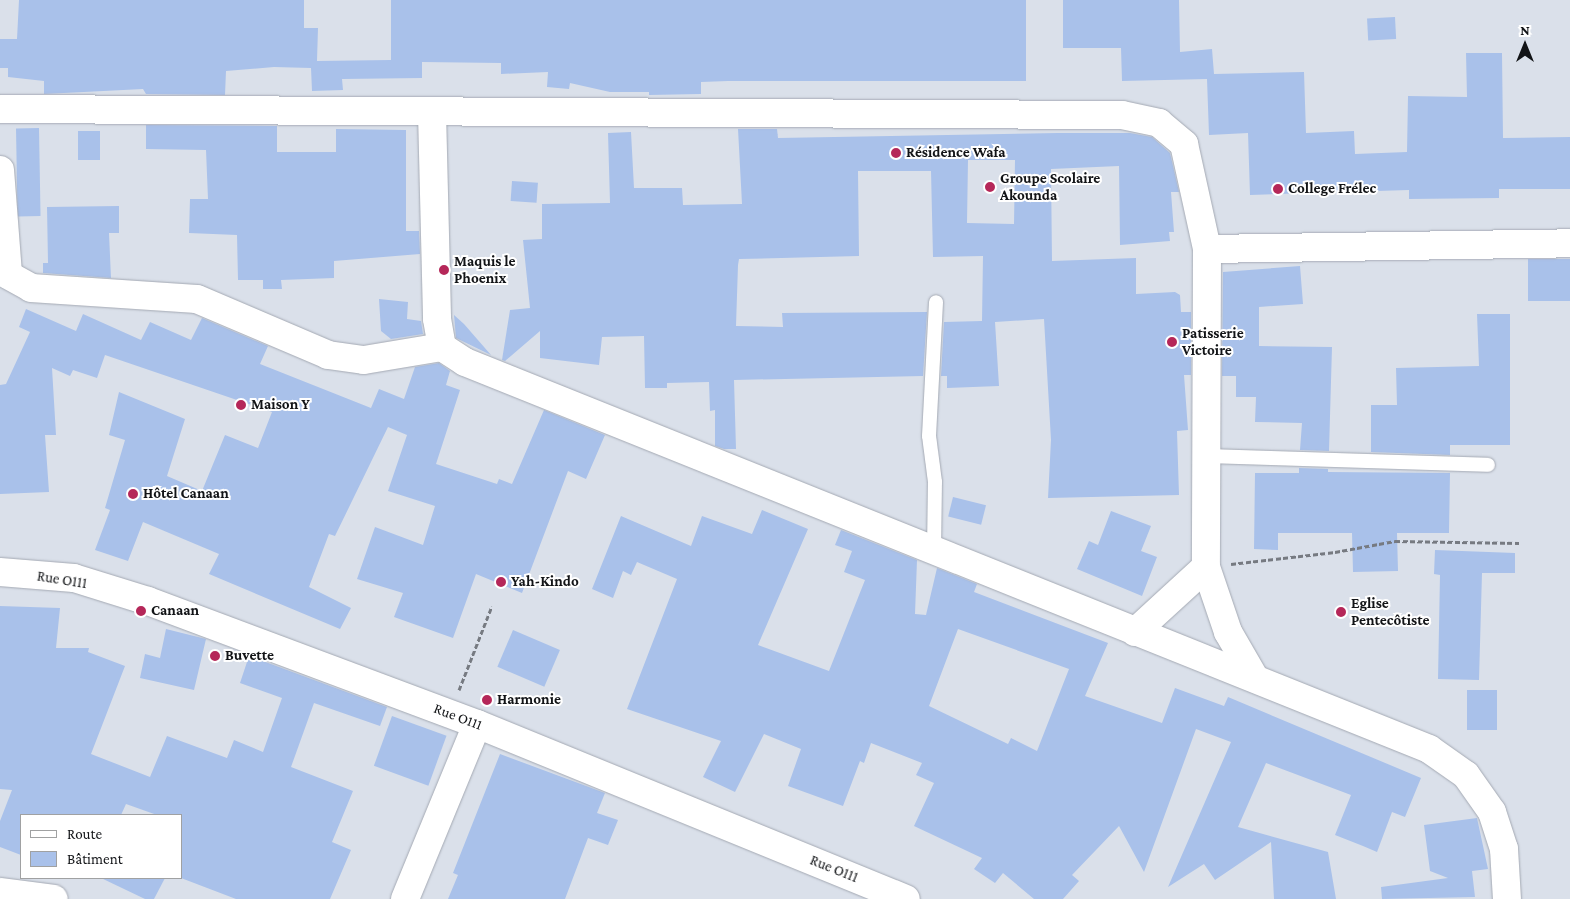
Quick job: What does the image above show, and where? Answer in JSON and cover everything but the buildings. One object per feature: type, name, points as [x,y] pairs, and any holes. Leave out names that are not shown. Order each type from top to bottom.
[{"type":"street","points":[[0,109],[1122,115],[1159,123],[1184,144],[1207,249],[1206,566],[1228,632],[1254,676]]},
{"type":"street","points":[[432,112],[437,319],[442,347]]},
{"type":"street","points":[[0,170],[8,275],[31,288],[196,299],[328,355],[355,359],[442,347],[465,362],[1135,632],[1254,676],[1429,749],[1466,774],[1492,812],[1504,849],[1507,899]]},
{"type":"street","points":[[1207,249],[1570,243]]},
{"type":"street","points":[[1135,632],[1206,566]]},
{"type":"street","name":"Rue O111","points":[[0,572],[74,578],[148,601],[477,724],[906,899]]},
{"type":"street","points":[[405,899],[477,724]]},
{"type":"street","points":[[0,892],[54,899]]},
{"type":"lane","points":[[934,552],[935,482],[929,436],[936,302]]},
{"type":"lane","points":[[1206,456],[1488,464]]},
{"type":"path","points":[[1206,566],[1335,552],[1395,541],[1519,543]]},
{"type":"path","points":[[450,714],[492,606]]},
{"type":"place","name":"Résidence Wafa","points":[[896,153]]},
{"type":"place","name":"Groupe Scolaire Akounda","points":[[990,187]]},
{"type":"place","name":"College Frélec","points":[[1278,189]]},
{"type":"place","name":"Maquis le Phoenix","points":[[444,270]]},
{"type":"place","name":"Patisserie Victoire","points":[[1172,342]]},
{"type":"place","name":"Maison Y","points":[[241,405]]},
{"type":"place","name":"Hôtel Canaan","points":[[133,494]]},
{"type":"place","name":"Yah-Kindo","points":[[501,582]]},
{"type":"place","name":"Canaan","points":[[141,611]]},
{"type":"place","name":"Eglise Pentecôtiste","points":[[1341,612]]},
{"type":"place","name":"Buvette","points":[[215,656]]},
{"type":"place","name":"Harmonie","points":[[487,700]]}]
